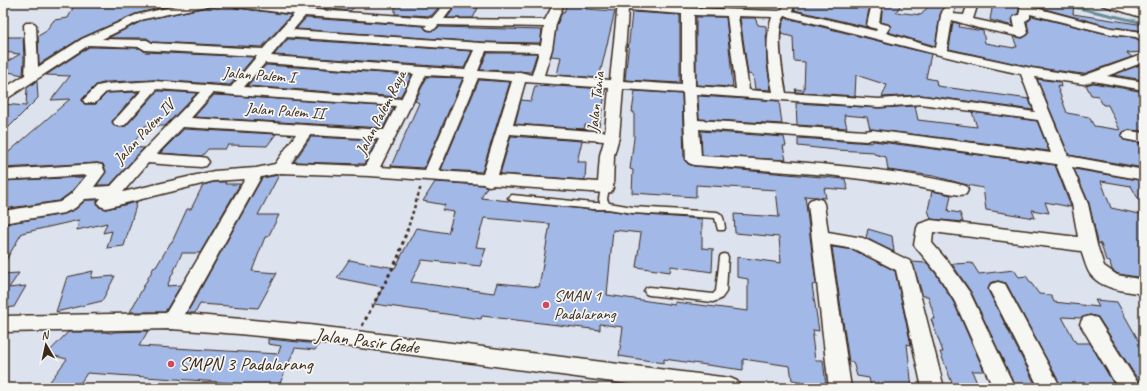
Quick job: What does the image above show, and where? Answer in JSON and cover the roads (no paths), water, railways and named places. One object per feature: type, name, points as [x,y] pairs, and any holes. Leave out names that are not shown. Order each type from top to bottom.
[{"type":"street","points":[[3,95],[86,42],[148,14],[207,3]]},
{"type":"street","points":[[229,3],[268,5],[302,12],[434,22],[550,24]]},
{"type":"street","points":[[422,42],[434,22],[438,20],[451,3]]},
{"type":"street","points":[[537,78],[546,49],[553,14],[560,3]]},
{"type":"street","points":[[876,30],[877,3]]},
{"type":"street","points":[[940,53],[947,15],[951,3]]},
{"type":"street","points":[[964,20],[968,19],[973,3]]},
{"type":"street","points":[[1106,3],[1144,15]]},
{"type":"street","points":[[623,5],[688,11],[782,14],[876,30],[940,53],[1026,71],[1080,80],[1144,58]]},
{"type":"street","name":"Jalan Tania","points":[[605,188],[607,155],[612,137],[623,5]]},
{"type":"street","points":[[947,15],[978,25],[1022,33],[1019,18],[1024,18],[1026,6],[1111,31],[1139,34],[1144,38]]},
{"type":"street","points":[[688,11],[689,90],[694,160],[868,174],[960,190]]},
{"type":"street","points":[[234,91],[302,12]]},
{"type":"street","points":[[732,13],[743,93]]},
{"type":"street","points":[[780,95],[774,58],[775,34],[782,14]]},
{"type":"street","points":[[30,25],[32,58],[30,78]]},
{"type":"street","points":[[284,33],[481,47],[546,49]]},
{"type":"street","points":[[86,42],[147,44],[145,46],[176,47],[422,70],[520,76],[689,90],[780,95],[879,103],[921,100],[1044,117]]},
{"type":"street","points":[[427,175],[472,74],[481,47]]},
{"type":"street","name":"Jalan Palem Raya","points":[[370,171],[390,135],[422,70]]},
{"type":"street","points":[[1026,71],[1080,204],[1088,245],[1097,270],[1108,279],[1115,282],[1144,287]]},
{"type":"street","points":[[489,181],[506,129],[520,76]]},
{"type":"street","points":[[1091,77],[1144,86]]},
{"type":"street","points":[[120,122],[154,85]]},
{"type":"street","name":"Jalan Palem I","points":[[90,100],[102,90],[110,88],[154,85],[405,103]]},
{"type":"street","name":"Jalan Palem IV","points":[[110,197],[144,158],[210,89]]},
{"type":"street","name":"Jalan Palem II","points":[[179,122],[304,131],[390,135]]},
{"type":"street","points":[[691,124],[866,136],[872,134],[1061,159],[1144,175]]},
{"type":"street","points":[[506,129],[612,137]]},
{"type":"street","points":[[280,168],[304,131]]},
{"type":"street","points":[[1130,136],[1144,138]]},
{"type":"street","points":[[144,158],[201,162]]},
{"type":"street","points":[[80,194],[110,197],[214,176],[256,173],[280,168],[370,171],[489,181],[605,188]]},
{"type":"street","points":[[3,175],[97,169],[97,172],[73,203],[64,207],[3,217]]},
{"type":"street","points":[[171,321],[256,173]]},
{"type":"street","points":[[816,204],[840,388]]},
{"type":"street","points":[[1004,388],[963,298],[943,268],[923,245],[922,239],[925,228],[931,226],[942,227],[996,235],[1088,245]]},
{"type":"street","points":[[821,236],[857,243],[904,266],[933,388]]},
{"type":"street","points":[[998,289],[1050,388]]},
{"type":"street","name":"Jalan Pasir Gede","points":[[4,328],[171,321],[239,326],[355,339],[730,388]]},
{"type":"street","points":[[1090,324],[1130,388]]},
{"type":"lane","name":"Jalan Tania","points":[[605,188],[603,199],[605,204]]},
{"type":"lane","points":[[512,198],[594,206],[605,204],[612,208],[632,210],[717,215],[719,217],[721,228]]},
{"type":"lane","points":[[649,291],[713,298],[718,296],[721,292],[724,257]]},
{"type":"waterway","points":[[1070,6],[1144,23]]},
{"type":"waterway","points":[[1132,14],[1144,18]]},
{"type":"place","name":"SMAN 1 Padalarang","points":[[546,305]]},
{"type":"place","name":"SMPN 3 Padalarang","points":[[171,364]]}]
